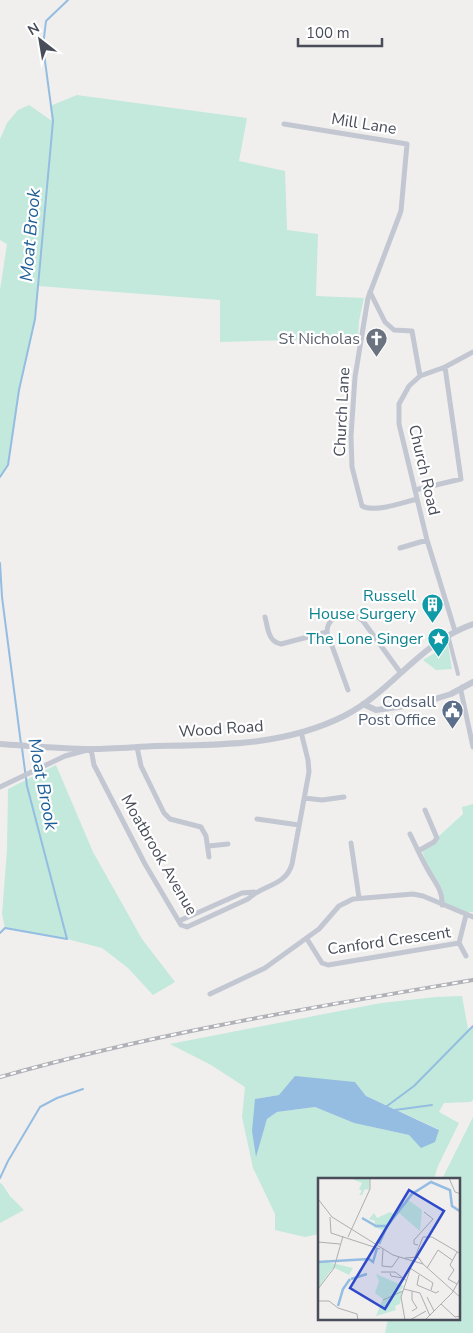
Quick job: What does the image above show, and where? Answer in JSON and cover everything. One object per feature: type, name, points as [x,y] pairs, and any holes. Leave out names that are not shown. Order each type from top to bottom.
[{"type":"street","name":"Mill Lane","points":[[284,124],[407,144],[401,211],[369,292]]},
{"type":"street","points":[[369,292],[385,322],[394,330],[412,331],[420,376],[445,367],[473,352]]},
{"type":"street","name":"Church Lane","points":[[369,292],[355,377],[351,436],[352,468],[362,506],[366,508],[387,506],[417,499]]},
{"type":"street","points":[[416,490],[461,479],[445,367]]},
{"type":"street","name":"Church Road","points":[[420,376],[409,386],[399,404],[399,424],[452,633]]},
{"type":"street","points":[[400,548],[427,540]]},
{"type":"street","points":[[348,690],[327,632],[332,619],[347,614],[356,614],[400,672]]},
{"type":"street","points":[[265,617],[271,638],[276,643],[285,643],[327,632]]},
{"type":"street","name":"Wood Road","points":[[0,744],[90,749],[244,744],[301,732],[338,719],[363,704],[428,648],[452,633],[473,624]]},
{"type":"street","points":[[452,633],[458,674]]},
{"type":"street","points":[[363,704],[376,710],[419,704],[451,694],[473,682]]},
{"type":"street","points":[[462,687],[461,691],[473,748]]},
{"type":"street","name":"Moatbrook Avenue","points":[[90,749],[94,765],[145,864],[178,920],[183,926],[187,926],[245,901],[254,892],[281,880],[288,873],[292,864],[309,767],[301,732]]},
{"type":"street","points":[[137,747],[141,766],[164,814],[170,819],[201,827],[206,836],[209,857]]},
{"type":"street","points":[[0,787],[65,756],[90,749]]},
{"type":"street","points":[[304,798],[322,800],[344,797]]},
{"type":"street","points":[[418,851],[434,842],[437,838],[424,810]]},
{"type":"street","points":[[258,819],[298,826]]},
{"type":"street","points":[[410,834],[427,868],[440,886],[442,905]]},
{"type":"street","points":[[350,842],[360,898]]},
{"type":"street","points":[[208,846],[228,844]]},
{"type":"street","points":[[178,920],[242,893],[254,892]]},
{"type":"street","points":[[210,994],[265,968],[307,939],[325,923],[339,906],[348,901],[360,898],[413,894],[423,896],[473,917]]},
{"type":"street","name":"Canford Crescent","points":[[307,939],[322,963],[328,965],[459,943],[466,915]]},
{"type":"street","points":[[459,943],[466,956]]},
{"type":"green space","points":[[77,95],[247,118],[239,161],[285,171],[287,230],[318,234],[316,296],[364,298],[359,321],[358,338],[220,342],[220,300],[38,286],[35,319],[19,390],[8,465],[0,477],[0,290],[7,244],[0,240],[0,139],[7,123],[18,110],[29,105],[52,121],[50,106]]},
{"type":"green space","points":[[448,645],[452,669],[436,670],[423,660]]},
{"type":"green space","points":[[56,765],[93,852],[142,939],[175,982],[153,995],[128,968],[102,948],[67,939],[5,928],[2,914],[7,850],[8,789]]},
{"type":"green space","points":[[473,804],[473,912],[467,912],[444,903],[441,889],[427,865],[422,850],[439,840],[439,836],[463,814],[462,807]]},
{"type":"green space","points":[[462,996],[468,1029],[473,1026],[473,1099],[471,1102],[444,1103],[439,1112],[459,1123],[438,1166],[434,1178],[318,1178],[318,1234],[305,1237],[275,1230],[275,1214],[253,1168],[242,1117],[245,1087],[211,1065],[170,1044],[381,1003]],"holes":[[[355,1082],[366,1096],[438,1129],[409,1135],[354,1123],[315,1107],[277,1112],[267,1119],[256,1155],[255,1099]]]},
{"type":"green space","points":[[473,1117],[473,1333],[385,1333],[388,1320],[460,1320],[460,1178],[442,1178]]},
{"type":"green space","points":[[0,1183],[24,1210],[0,1223]]},
{"type":"water","points":[[295,1076],[355,1082],[366,1096],[439,1130],[435,1142],[421,1148],[409,1135],[354,1123],[315,1107],[277,1112],[267,1119],[256,1157],[252,1131],[255,1099],[279,1095]]},
{"type":"waterway","name":"Moat Brook","points":[[0,477],[8,465],[19,390],[35,319],[53,121],[43,46],[46,21],[68,0]]},
{"type":"waterway","name":"Moat Brook","points":[[0,563],[2,597],[21,744]]},
{"type":"waterway","name":"Moat Brook","points":[[0,933],[5,928],[67,939],[27,786],[22,748]]},
{"type":"waterway","points":[[387,1106],[414,1086],[473,1026]]},
{"type":"waterway","points":[[0,1178],[40,1107],[57,1098],[83,1089]]},
{"type":"waterway","points":[[395,1110],[432,1105]]},
{"type":"railway","points":[[0,1077],[58,1061],[176,1034],[473,980]]},
{"type":"place","name":"St Nicholas","points":[[376,358]]},
{"type":"place","name":"Russell House Surgery","points":[[432,624]]},
{"type":"place","name":"The Lone Singer","points":[[439,658]]},
{"type":"place","name":"Codsall Post Office","points":[[452,730]]}]
